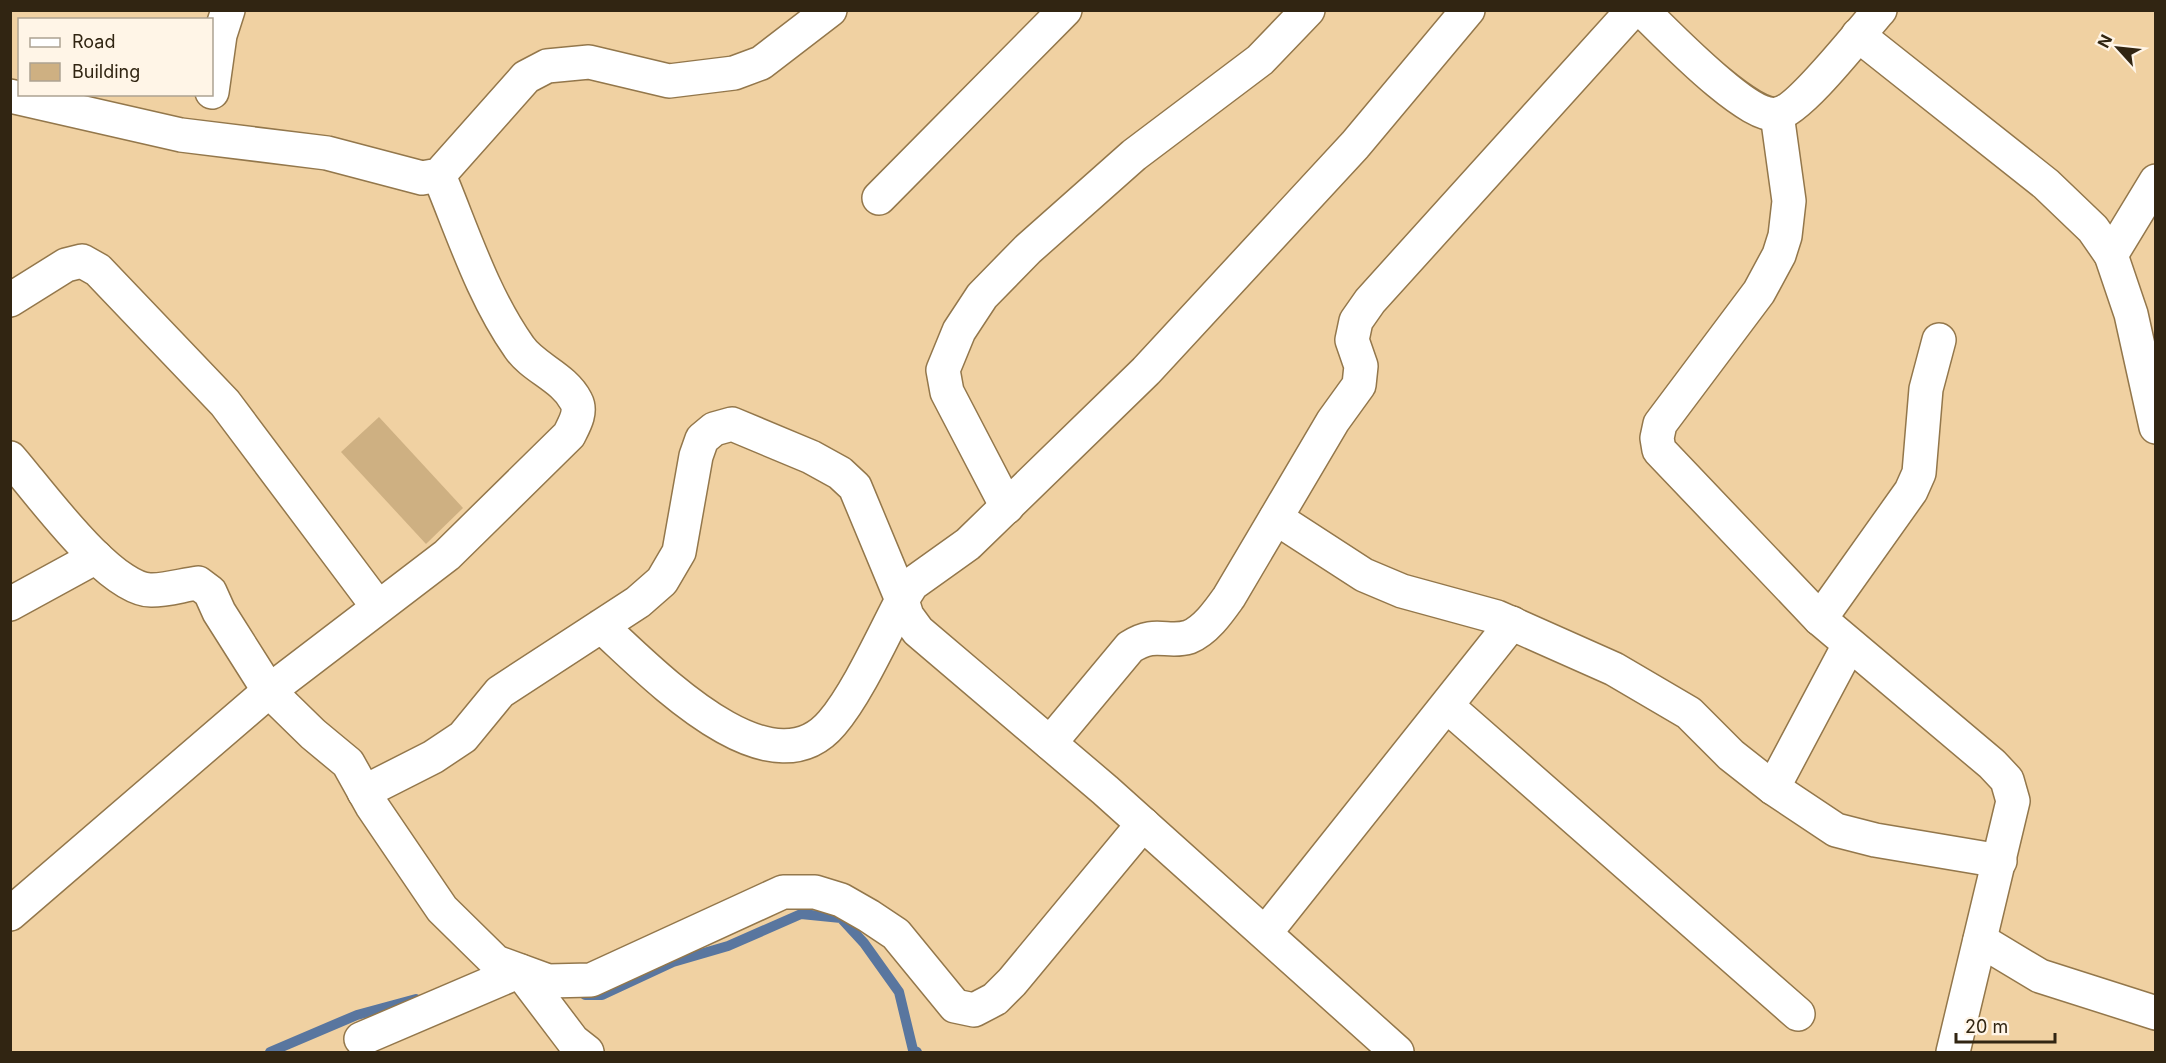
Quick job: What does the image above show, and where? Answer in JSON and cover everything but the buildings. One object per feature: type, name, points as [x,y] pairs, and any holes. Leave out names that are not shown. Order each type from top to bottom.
[{"type":"street","points":[[213,80],[220,35],[228,10]]},
{"type":"street","points":[[10,96],[204,138],[327,153],[422,178],[440,175],[526,76],[547,66],[589,62],[669,81],[734,73],[761,63],[830,10]]},
{"type":"street","points":[[879,198],[1065,10]]},
{"type":"street","points":[[1007,507],[947,392],[943,370],[959,331],[982,296],[1036,242],[1134,155],[1260,60],[1308,10]]},
{"type":"street","points":[[601,626],[683,700],[753,742],[784,747],[811,741],[832,724],[912,584],[968,544],[1146,370],[1355,145],[1468,10]]},
{"type":"street","points":[[1050,743],[1130,647],[1145,638],[1189,637],[1212,620],[1229,597],[1333,422],[1359,385],[1361,366],[1352,340],[1356,321],[1370,301],[1632,10]]},
{"type":"street","points":[[1642,10],[1734,94],[1759,111],[1777,114],[1797,104],[1880,10]]},
{"type":"street","points":[[1858,35],[2077,210],[2111,255],[2131,314],[2156,428]]},
{"type":"street","points":[[204,138],[211,96]]},
{"type":"street","points":[[1777,114],[1789,201],[1785,236],[1779,255],[1759,292],[1660,424],[1656,438],[1659,450],[1820,619],[1992,764],[2007,780],[2013,801],[1953,1053]]},
{"type":"street","points":[[10,914],[269,691],[447,555],[569,435],[578,418],[577,401],[559,382],[521,351],[506,329],[478,271],[440,175]]},
{"type":"street","points":[[2111,255],[2156,181]]},
{"type":"street","points":[[10,300],[66,265],[82,261],[98,270],[225,403],[378,607]]},
{"type":"street","points":[[1820,619],[1911,492],[1919,473],[1926,389],[1940,340]]},
{"type":"street","points":[[364,792],[434,757],[463,737],[500,692],[638,602],[662,581],[679,552],[696,456],[702,439],[714,429],[732,424],[811,457],[840,473],[855,487],[903,600],[907,616],[918,631],[1266,932],[1397,1053]]},
{"type":"street","points":[[10,458],[116,577],[152,591],[198,583],[210,592],[219,612],[269,691],[313,734],[348,763],[364,792],[442,909],[496,962],[548,981],[591,980],[783,892],[815,892],[841,900],[897,934],[955,1006],[974,1010],[994,999],[1012,982],[1143,824]]},
{"type":"street","points":[[1276,519],[1364,575],[1402,591],[1512,623],[1614,669],[1689,713],[1731,755],[1773,788],[1836,830],[1875,840],[2000,861]]},
{"type":"street","points":[[10,604],[96,557]]},
{"type":"street","points":[[1266,932],[1512,623]]},
{"type":"street","points":[[1773,788],[1849,645]]},
{"type":"street","points":[[1447,706],[1798,1014]]},
{"type":"street","points":[[1980,940],[2040,976],[2156,1013]]},
{"type":"street","points":[[361,1039],[520,971]]},
{"type":"street","points":[[520,971],[573,1041],[586,1053]]},
{"type":"waterway","points":[[585,995],[602,995],[673,962],[728,946],[801,914],[841,918],[864,943],[899,992],[913,1050],[917,1052]]},
{"type":"waterway","points":[[270,1052],[357,1015],[416,999]]}]
